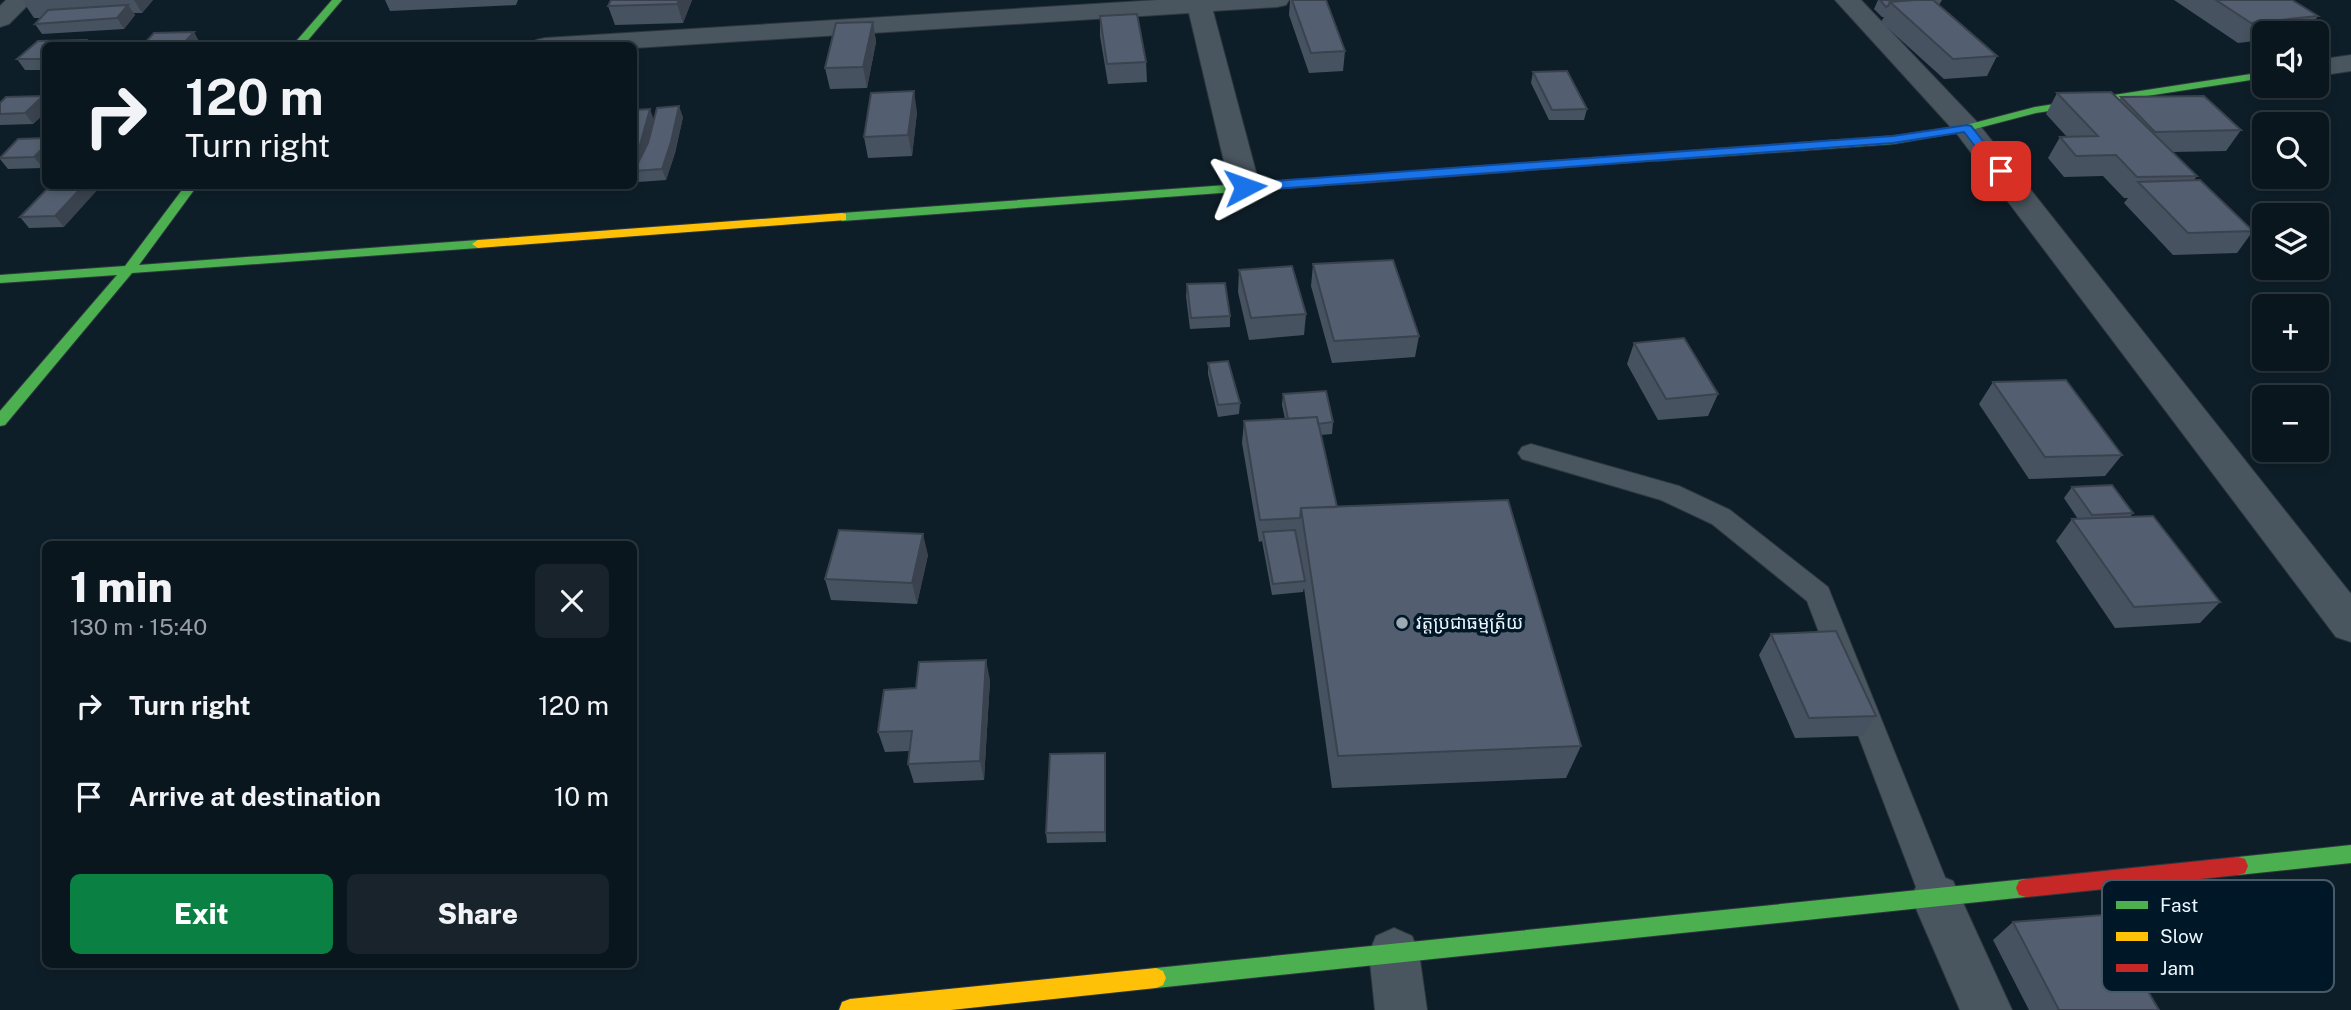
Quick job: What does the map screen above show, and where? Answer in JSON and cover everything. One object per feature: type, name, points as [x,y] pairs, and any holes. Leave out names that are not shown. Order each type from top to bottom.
[{"type":"street","points":[[0,19],[21,0]]},
{"type":"street","points":[[300,42],[337,0]]},
{"type":"street","points":[[604,42],[1199,2],[1277,0]]},
{"type":"street","points":[[1847,0],[1967,128],[2351,625]]},
{"type":"street","points":[[1199,2],[1245,187]]},
{"type":"street","points":[[2329,67],[2351,64]]},
{"type":"street","points":[[0,279],[1893,140],[1967,128],[2035,110],[2252,77]]},
{"type":"street","points":[[0,421],[130,269],[189,189]]},
{"type":"street","points":[[850,1010],[2351,854]]},
{"type":"street","points":[[1936,897],[1986,1010]]},
{"type":"street","points":[[1394,953],[1401,1010]]},
{"type":"lane","points":[[1531,453],[1670,493],[1721,517],[1818,595],[1936,897]]},
{"type":"building","points":[[611,0],[679,0],[677,4],[608,6]]},
{"type":"building","points":[[1292,0],[1326,0],[1345,51],[1311,53]]},
{"type":"building","points":[[1880,0],[1915,0],[1890,2],[1886,7]]},
{"type":"building","points":[[1933,0],[1997,56],[1953,59],[1890,2]]},
{"type":"building","points":[[2216,0],[2292,0],[2318,16],[2252,21],[2251,23]]},
{"type":"building","points":[[128,5],[117,18],[35,24],[48,10]]},
{"type":"building","points":[[1137,14],[1146,62],[1107,64],[1100,16]]},
{"type":"building","points":[[873,22],[863,67],[825,68],[836,23]]},
{"type":"building","points":[[194,32],[185,42],[146,42],[154,33]]},
{"type":"building","points":[[86,40],[42,42],[42,59],[17,59],[38,41]]},
{"type":"building","points":[[1567,71],[1587,109],[1552,110],[1533,72]]},
{"type":"building","points":[[914,91],[908,135],[864,137],[871,93]]},
{"type":"building","points":[[2111,92],[2197,176],[2137,177],[2116,155],[2076,156],[2060,137],[2098,136],[2057,93]]},
{"type":"building","points":[[42,96],[25,113],[0,114],[0,103],[6,97]]},
{"type":"building","points":[[2204,96],[2241,130],[2155,132],[2121,97]]},
{"type":"building","points":[[679,106],[671,142],[662,169],[637,171],[637,165],[648,143],[657,108]]},
{"type":"building","points":[[650,109],[637,155],[637,110]]},
{"type":"building","points":[[42,138],[42,149],[34,157],[0,158],[18,139]]},
{"type":"building","points":[[2200,180],[2252,231],[2188,233],[2138,182]]},
{"type":"building","points":[[47,189],[80,189],[55,216],[20,217]]},
{"type":"building","points":[[1393,260],[1419,336],[1334,341],[1313,264]]},
{"type":"building","points":[[1292,266],[1306,314],[1251,318],[1239,270]]},
{"type":"building","points":[[1225,283],[1230,316],[1191,318],[1187,284]]},
{"type":"building","points":[[1684,338],[1718,394],[1666,399],[1634,343]]},
{"type":"building","points":[[1228,361],[1240,403],[1218,405],[1208,363]]},
{"type":"building","points":[[2066,380],[2122,455],[2045,457],[1993,382]]},
{"type":"building","points":[[1326,391],[1333,422],[1318,424],[1317,417],[1288,419],[1283,394]]},
{"type":"building","points":[[1317,417],[1337,507],[1301,508],[1300,518],[1260,520],[1244,421]]},
{"type":"building","points":[[2112,485],[2133,513],[2092,515],[2072,487]]},
{"type":"building","points":[[1508,500],[1581,746],[1338,756],[1301,508]]},
{"type":"building","points":[[2153,516],[2220,602],[2134,607],[2072,519]]},
{"type":"building","points":[[839,530],[923,534],[912,583],[825,579]]},
{"type":"building","points":[[1295,530],[1305,581],[1273,584],[1263,532]]},
{"type":"building","points":[[1836,631],[1876,716],[1809,718],[1771,634]]},
{"type":"building","points":[[986,660],[980,761],[908,764],[912,731],[878,732],[884,690],[916,688],[919,662]]},
{"type":"building","points":[[1105,753],[1105,832],[1046,833],[1050,754]]},
{"type":"building","points":[[2102,915],[2102,992],[2148,992],[2159,1010],[2059,1010],[2013,922]]},
{"type":"traffic: fast","points":[[300,42],[337,0]]},
{"type":"traffic: fast","points":[[1656,157],[1893,140],[1967,128],[2035,110],[2252,77]]},
{"type":"traffic: fast","points":[[842,217],[1351,180]]},
{"type":"traffic: fast","points":[[0,421],[129,269],[189,189]]},
{"type":"traffic: fast","points":[[0,279],[478,244]]},
{"type":"traffic: fast","points":[[2238,866],[2351,854]]},
{"type":"traffic: fast","points":[[1156,978],[2026,888]]},
{"type":"traffic: slow","points":[[478,244],[842,217]]},
{"type":"traffic: slow","points":[[850,1010],[1156,978]]},
{"type":"traffic: jam","points":[[1351,180],[1656,157]]},
{"type":"traffic: jam","points":[[2103,880],[2238,866]]},
{"type":"traffic: jam","points":[[2026,888],[2102,880]]},
{"type":"place","name":"វត្តប្រជាធម្មត្រ័យ","points":[[1402,623]]},
{"type":"route","points":[[1245,187],[1893,140],[1967,128],[2001,171]]}]
